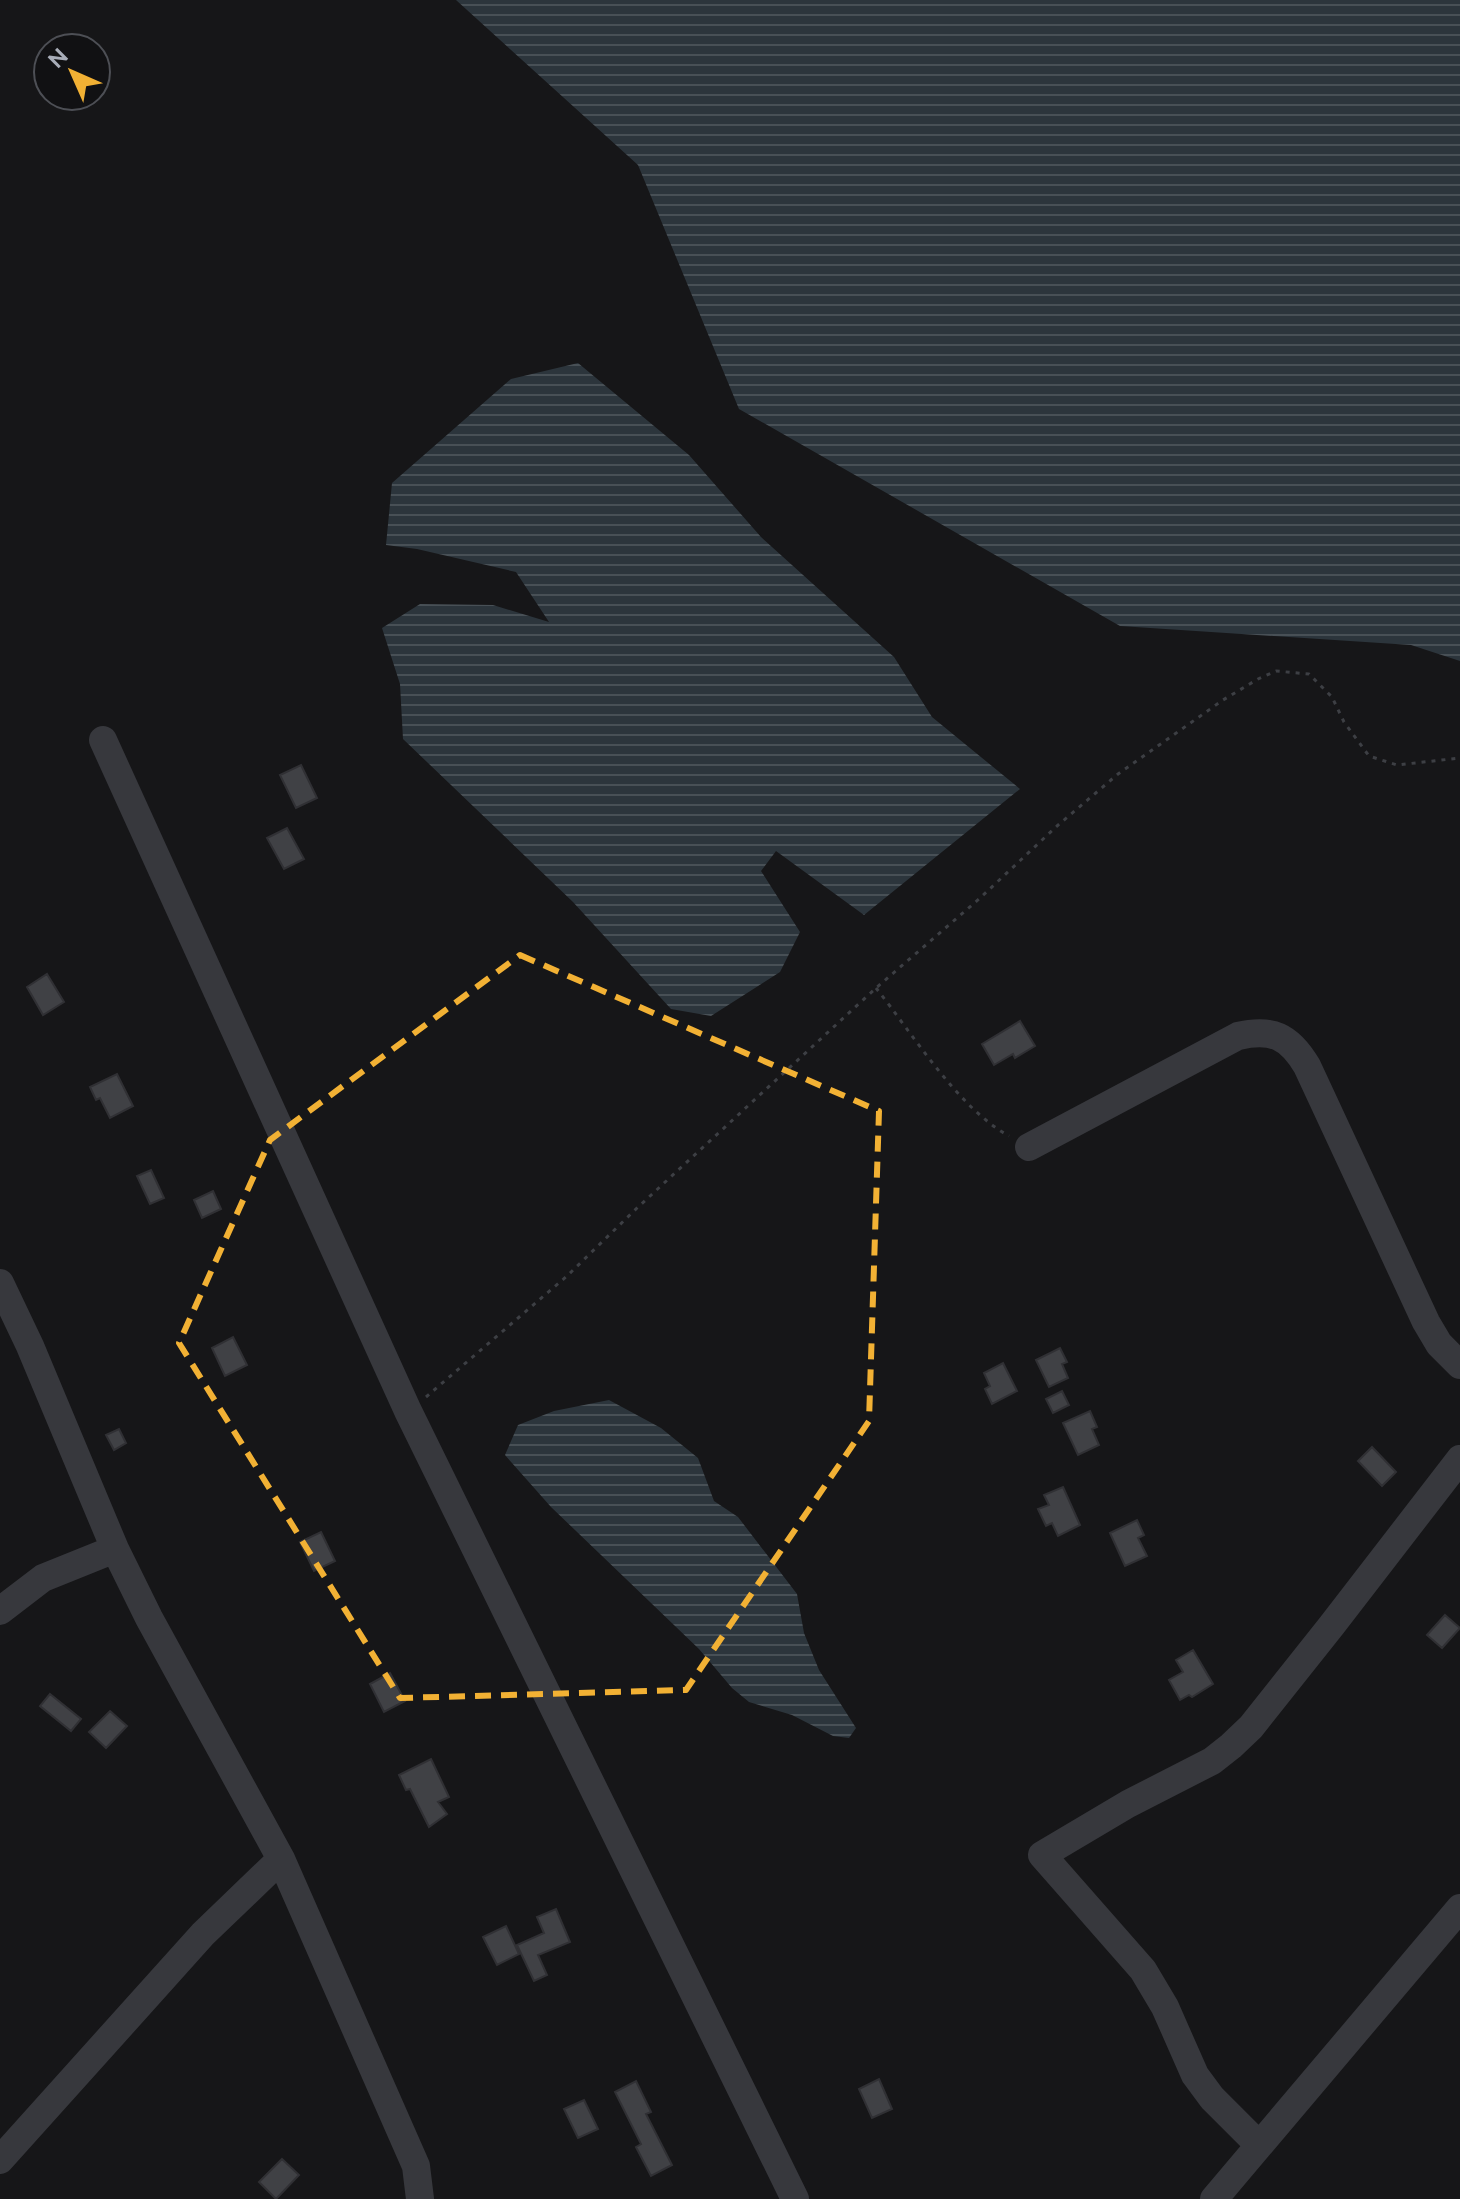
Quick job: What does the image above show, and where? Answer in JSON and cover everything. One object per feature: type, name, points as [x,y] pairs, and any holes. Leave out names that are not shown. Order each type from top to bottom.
[{"type":"street","points":[[103,740],[408,1411],[795,2199]]},
{"type":"street","points":[[1029,1147],[1238,1036],[1255,1032],[1283,1039],[1296,1048],[1307,1066],[1426,1322],[1439,1344],[1460,1365]]},
{"type":"street","points":[[0,1283],[30,1346],[115,1549],[149,1618],[281,1859],[416,2166],[420,2199]]},
{"type":"street","points":[[1259,2145],[1212,2098],[1195,2075],[1165,2007],[1143,1970],[1042,1855],[1128,1804],[1212,1761],[1231,1746],[1269,1704],[1460,1459]]},
{"type":"street","points":[[0,1611],[43,1578],[115,1549]]},
{"type":"street","points":[[0,2160],[203,1934],[281,1859]]},
{"type":"street","points":[[1214,2199],[1460,1908]]},
{"type":"path","points":[[408,1411],[567,1276],[876,988],[1057,826],[1118,774],[1214,706],[1276,671],[1309,674],[1332,697],[1344,722],[1369,756],[1397,765],[1460,758]]},
{"type":"path","points":[[876,988],[974,1110],[998,1130],[1029,1147]]},
{"type":"highlighted area","points":[[520,955],[879,1111],[869,1421],[686,1690],[400,1698],[179,1343],[270,1140]]},
{"type":"shaded area","points":[[456,0],[1460,0],[1460,661],[1411,645],[1120,626],[739,409],[638,165]]},
{"type":"shaded area","points":[[578,363],[689,455],[761,537],[894,657],[932,717],[1020,789],[864,915],[776,851],[761,871],[800,932],[780,972],[711,1016],[671,1009],[573,902],[403,739],[400,684],[382,628],[420,604],[493,605],[549,622],[516,572],[386,545],[392,483],[511,379]]},
{"type":"shaded area","points":[[609,1400],[661,1428],[698,1458],[714,1501],[738,1517],[797,1594],[804,1633],[819,1670],[856,1728],[849,1738],[833,1736],[792,1715],[749,1702],[732,1688],[699,1649],[551,1507],[505,1455],[518,1425],[554,1411]]},
{"type":"building","points":[[301,765],[317,798],[296,808],[280,775]]},
{"type":"building","points":[[287,828],[304,859],[284,869],[267,838]]},
{"type":"building","points":[[47,974],[64,1002],[43,1015],[27,987]]},
{"type":"building","points":[[1020,1021],[1035,1046],[1015,1058],[1013,1054],[994,1065],[982,1044]]},
{"type":"building","points":[[117,1074],[133,1106],[110,1118],[100,1098],[96,1100],[90,1087]]},
{"type":"building","points":[[151,1170],[164,1198],[150,1204],[137,1176]]},
{"type":"building","points":[[213,1191],[221,1209],[202,1218],[194,1200]]},
{"type":"building","points":[[233,1337],[247,1365],[225,1376],[212,1348]]},
{"type":"building","points":[[1060,1348],[1067,1362],[1062,1364],[1068,1378],[1049,1387],[1036,1360]]},
{"type":"building","points":[[1003,1363],[1017,1391],[992,1404],[985,1389],[990,1386],[984,1373]]},
{"type":"building","points":[[1062,1391],[1069,1405],[1053,1413],[1046,1399]]},
{"type":"building","points":[[1090,1411],[1097,1427],[1092,1429],[1099,1445],[1078,1455],[1063,1423]]},
{"type":"building","points":[[119,1429],[126,1443],[114,1450],[106,1435]]},
{"type":"building","points":[[1372,1447],[1396,1472],[1382,1486],[1358,1461]]},
{"type":"building","points":[[1063,1487],[1080,1525],[1058,1536],[1052,1523],[1046,1526],[1038,1509],[1049,1505],[1044,1495]]},
{"type":"building","points":[[1137,1520],[1144,1535],[1138,1538],[1147,1556],[1125,1566],[1110,1533]]},
{"type":"building","points":[[321,1532],[335,1561],[314,1571],[300,1542]]},
{"type":"building","points":[[1445,1615],[1460,1628],[1442,1648],[1427,1635]]},
{"type":"building","points":[[1193,1650],[1213,1684],[1192,1697],[1189,1695],[1180,1700],[1169,1680],[1183,1672],[1176,1660]]},
{"type":"building","points":[[390,1673],[405,1701],[384,1712],[370,1684]]},
{"type":"building","points":[[50,1694],[81,1719],[71,1731],[40,1706]]},
{"type":"building","points":[[110,1711],[127,1726],[106,1748],[89,1732]]},
{"type":"building","points":[[431,1759],[449,1797],[438,1802],[447,1814],[429,1827],[410,1789],[406,1790],[399,1775]]},
{"type":"building","points":[[556,1909],[570,1942],[538,1955],[547,1975],[534,1981],[517,1945],[544,1933],[537,1917]]},
{"type":"building","points":[[506,1926],[519,1954],[497,1965],[483,1937]]},
{"type":"building","points":[[879,2079],[892,2109],[872,2118],[859,2089]]},
{"type":"building","points":[[636,2081],[651,2112],[646,2114],[672,2165],[651,2176],[636,2147],[641,2144],[615,2092]]},
{"type":"building","points":[[584,2100],[598,2129],[578,2138],[564,2109]]},
{"type":"building","points":[[282,2159],[299,2175],[276,2199],[259,2182]]}]
